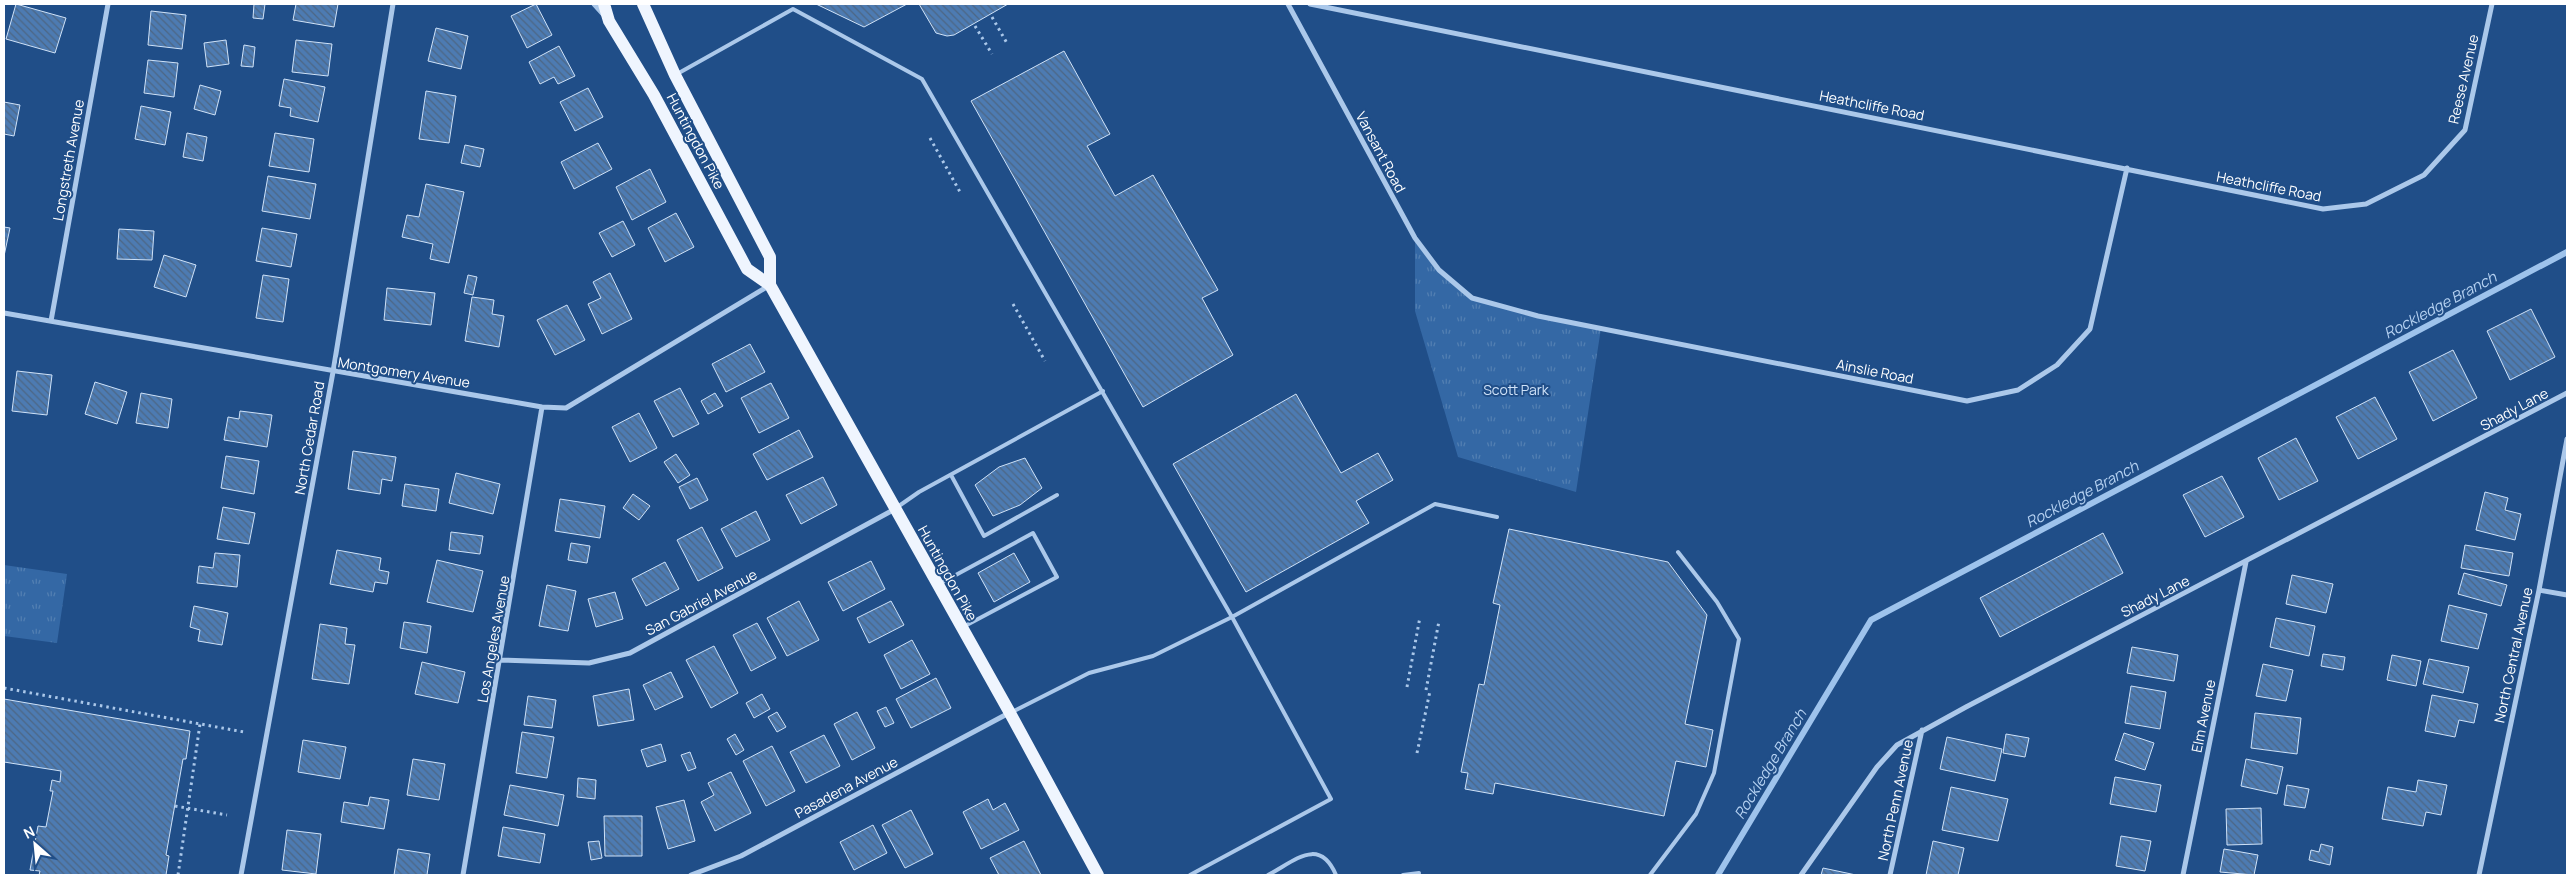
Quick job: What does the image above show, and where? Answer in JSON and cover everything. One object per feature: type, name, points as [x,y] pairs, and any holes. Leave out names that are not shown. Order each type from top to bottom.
[{"type":"main road","name":"Huntingdon Pike","points":[[604,4],[609,21],[654,95],[747,269],[770,285],[1010,713],[1098,875]]},
{"type":"main road","name":"Huntingdon Pike","points":[[643,4],[675,75],[770,257],[770,285]]},
{"type":"street","name":"Longstreth Avenue","points":[[51,321],[108,4]]},
{"type":"street","name":"North Cedar Road","points":[[241,875],[333,372],[392,4]]},
{"type":"street","points":[[594,4],[609,21]]},
{"type":"street","name":"Vansant Road","points":[[1288,4],[1415,238],[1439,270],[1472,298]]},
{"type":"street","name":"Heathcliffe Road","points":[[1310,4],[2323,209],[2366,204],[2424,175]]},
{"type":"street","name":"Reese Avenue","points":[[2424,175],[2465,130],[2492,4]]},
{"type":"street","name":"Ainslie Road","points":[[1472,298],[1538,316],[1967,401],[2018,390],[2057,365],[2090,329],[2127,168]]},
{"type":"street","name":"Montgomery Avenue","points":[[4,313],[333,372],[542,407],[566,408],[770,285]]},
{"type":"street","name":"Shady Lane","points":[[1800,875],[1877,767],[1897,745],[1922,730],[2567,394]]},
{"type":"street","name":"Los Angeles Avenue","points":[[463,875],[501,660],[542,407]]},
{"type":"street","name":"North Central Avenue","points":[[2479,875],[2567,439]]},
{"type":"street","name":"San Gabriel Avenue","points":[[501,660],[589,663],[630,653],[896,508]]},
{"type":"street","name":"Elm Avenue","points":[[2183,875],[2246,562]]},
{"type":"street","points":[[2538,590],[2567,596]]},
{"type":"street","name":"Pasadena Avenue","points":[[691,875],[741,856],[1010,713]]},
{"type":"street","name":"North Penn Avenue","points":[[1890,875],[1922,730]]},
{"type":"lane","points":[[675,75],[794,9],[922,79],[1074,346],[1103,391],[1232,617],[1330,799],[1190,875]]},
{"type":"lane","points":[[896,508],[919,492],[1103,391]]},
{"type":"lane","points":[[951,475],[984,536],[1057,495]]},
{"type":"lane","points":[[1010,713],[1089,674],[1153,656],[1232,617],[1435,504],[1498,517]]},
{"type":"lane","points":[[938,584],[1033,533],[1057,576],[961,628]]},
{"type":"lane","points":[[1650,875],[1696,814],[1714,773],[1739,639],[1717,602],[1678,552]]},
{"type":"lane","points":[[1268,875],[1309,853],[1319,853],[1327,859],[1336,875]]},
{"type":"lane","points":[[1403,875],[1419,873]]},
{"type":"path","points":[[992,17],[1008,45]]},
{"type":"path","points":[[975,26],[992,54]]},
{"type":"path","points":[[930,138],[960,192]]},
{"type":"path","points":[[1014,304],[1045,361]]},
{"type":"path","points":[[1407,687],[1420,616]]},
{"type":"path","points":[[1417,752],[1439,621]]},
{"type":"path","points":[[4,688],[244,732]]},
{"type":"path","points":[[178,875],[200,724]]},
{"type":"path","points":[[175,806],[227,816]]},
{"type":"green space","name":"Scott Park","points":[[1415,238],[1439,270],[1472,298],[1538,316],[1601,328],[1576,492],[1458,457],[1415,311]]},
{"type":"green space","points":[[4,565],[67,574],[57,643],[4,636]]},
{"type":"building","points":[[16,4],[66,18],[55,53],[6,39]]},
{"type":"building","points":[[254,4],[265,4],[263,19],[253,18]]},
{"type":"building","points":[[296,4],[338,4],[334,27],[293,20]]},
{"type":"building","points":[[536,4],[552,35],[527,48],[511,16]]},
{"type":"building","points":[[816,4],[907,4],[864,27]]},
{"type":"building","points":[[919,4],[1008,4],[954,35],[947,36],[936,33]]},
{"type":"building","points":[[151,11],[186,15],[182,49],[148,45]]},
{"type":"building","points":[[436,28],[468,36],[461,69],[428,61]]},
{"type":"building","points":[[226,40],[229,64],[207,67],[204,43]]},
{"type":"building","points":[[296,40],[332,44],[328,76],[292,72]]},
{"type":"building","points":[[244,45],[255,47],[253,67],[241,66]]},
{"type":"building","points":[[559,46],[575,76],[558,84],[554,77],[540,84],[529,62]]},
{"type":"building","points":[[1064,51],[1110,134],[1087,146],[1115,196],[1153,175],[1218,290],[1202,298],[1233,355],[1143,407],[971,101]]},
{"type":"building","points":[[148,60],[178,63],[174,97],[144,93]]},
{"type":"building","points":[[284,79],[325,87],[318,122],[290,116],[291,108],[279,106]]},
{"type":"building","points":[[200,85],[221,91],[215,115],[194,109]]},
{"type":"building","points":[[588,88],[603,117],[575,131],[560,102]]},
{"type":"building","points":[[426,91],[456,96],[449,143],[419,139]]},
{"type":"building","points":[[4,102],[20,105],[14,136],[4,134]]},
{"type":"building","points":[[141,106],[171,112],[165,145],[135,139]]},
{"type":"building","points":[[187,133],[207,137],[203,161],[183,157]]},
{"type":"building","points":[[275,133],[314,139],[309,172],[269,166]]},
{"type":"building","points":[[598,143],[612,169],[574,189],[561,162]]},
{"type":"building","points":[[465,145],[484,149],[480,167],[461,163]]},
{"type":"building","points":[[650,169],[666,202],[632,220],[616,187]]},
{"type":"building","points":[[268,176],[316,184],[310,219],[262,211]]},
{"type":"building","points":[[426,184],[464,192],[449,263],[430,259],[433,244],[402,237],[407,215],[419,217]]},
{"type":"building","points":[[676,213],[694,247],[665,262],[648,228]]},
{"type":"building","points":[[623,221],[635,245],[612,257],[599,233]]},
{"type":"building","points":[[4,227],[10,228],[4,256]]},
{"type":"building","points":[[262,228],[297,234],[291,267],[256,261]]},
{"type":"building","points":[[119,229],[154,231],[152,260],[117,259]]},
{"type":"building","points":[[164,255],[196,265],[186,297],[154,287]]},
{"type":"building","points":[[610,273],[632,319],[602,334],[588,304],[601,298],[593,282]]},
{"type":"building","points":[[263,275],[289,279],[283,322],[256,318]]},
{"type":"building","points":[[468,275],[477,277],[473,295],[464,293]]},
{"type":"building","points":[[387,288],[435,293],[431,325],[384,320]]},
{"type":"building","points":[[472,297],[494,300],[492,314],[504,316],[499,347],[465,341]]},
{"type":"building","points":[[567,305],[585,340],[555,355],[537,320]]},
{"type":"building","points":[[2531,309],[2555,357],[2510,380],[2487,331]]},
{"type":"building","points":[[750,344],[765,372],[726,392],[712,364]]},
{"type":"building","points":[[2453,350],[2477,398],[2433,421],[2409,372]]},
{"type":"building","points":[[17,371],[52,375],[47,415],[12,411]]},
{"type":"building","points":[[95,382],[127,392],[117,424],[85,414]]},
{"type":"building","points":[[771,383],[789,418],[759,433],[741,398]]},
{"type":"building","points":[[680,388],[699,424],[673,437],[654,401]]},
{"type":"building","points":[[141,393],[172,399],[168,428],[136,423]]},
{"type":"building","points":[[715,393],[723,406],[708,414],[701,401]]},
{"type":"building","points":[[1296,394],[1341,473],[1378,453],[1393,480],[1356,501],[1369,523],[1246,592],[1173,464]]},
{"type":"building","points":[[2375,397],[2397,439],[2358,459],[2336,417]]},
{"type":"building","points":[[240,411],[272,415],[267,447],[224,440],[228,417],[239,419]]},
{"type":"building","points":[[639,413],[657,448],[630,462],[612,427]]},
{"type":"building","points":[[799,430],[813,457],[767,480],[753,454]]},
{"type":"building","points":[[2296,438],[2318,481],[2279,500],[2258,458]]},
{"type":"building","points":[[353,451],[396,457],[392,481],[382,479],[380,494],[348,489]]},
{"type":"building","points":[[676,454],[690,475],[678,483],[664,462]]},
{"type":"building","points":[[226,456],[259,461],[254,494],[221,488]]},
{"type":"building","points":[[1025,458],[1042,488],[1020,505],[993,516],[975,485],[999,467]]},
{"type":"building","points":[[456,473],[500,484],[493,514],[449,503]]},
{"type":"building","points":[[2222,476],[2244,517],[2205,537],[2183,495]]},
{"type":"building","points":[[823,477],[837,505],[801,524],[786,495]]},
{"type":"building","points":[[697,478],[708,500],[690,509],[679,487]]},
{"type":"building","points":[[405,484],[439,489],[436,511],[402,506]]},
{"type":"building","points":[[2485,492],[2508,498],[2505,510],[2521,514],[2515,540],[2476,530]]},
{"type":"building","points":[[633,494],[650,506],[639,520],[623,508]]},
{"type":"building","points":[[560,499],[605,506],[600,538],[555,531]]},
{"type":"building","points":[[223,507],[255,513],[249,544],[217,539]]},
{"type":"building","points":[[756,511],[770,540],[736,557],[721,529]]},
{"type":"building","points":[[702,527],[723,568],[698,581],[677,540]]},
{"type":"building","points":[[1509,529],[1668,562],[1707,615],[1685,724],[1713,730],[1706,767],[1676,761],[1664,816],[1495,783],[1493,794],[1465,789],[1468,773],[1461,772],[1479,684],[1484,685],[1500,605],[1493,603]]},
{"type":"building","points":[[451,532],[483,536],[480,554],[449,550]]},
{"type":"building","points":[[2103,533],[2123,573],[2000,637],[1980,598]]},
{"type":"building","points":[[571,543],[590,546],[587,563],[568,560]]},
{"type":"building","points":[[2465,545],[2513,553],[2509,576],[2461,568]]},
{"type":"building","points":[[337,550],[381,558],[379,570],[389,572],[387,584],[375,582],[373,592],[330,584]]},
{"type":"building","points":[[215,553],[240,555],[237,587],[197,583],[199,566],[213,568]]},
{"type":"building","points":[[1014,553],[1030,582],[994,602],[978,573]]},
{"type":"building","points":[[437,560],[483,571],[473,612],[427,602]]},
{"type":"building","points":[[871,561],[885,589],[843,611],[828,582]]},
{"type":"building","points":[[665,562],[679,589],[646,606],[632,579]]},
{"type":"building","points":[[2464,573],[2507,585],[2501,606],[2458,594]]},
{"type":"building","points":[[2292,575],[2333,584],[2326,613],[2286,604]]},
{"type":"building","points":[[547,585],[576,591],[568,631],[539,626]]},
{"type":"building","points":[[615,592],[623,619],[596,627],[588,599]]},
{"type":"building","points":[[799,601],[819,640],[787,656],[767,618]]},
{"type":"building","points":[[891,601],[904,625],[869,643],[857,618]]},
{"type":"building","points":[[2449,605],[2487,614],[2478,649],[2441,641]]},
{"type":"building","points":[[194,606],[228,613],[222,645],[198,641],[200,630],[190,627]]},
{"type":"building","points":[[2276,618],[2315,626],[2309,656],[2270,647]]},
{"type":"building","points":[[404,622],[431,626],[427,653],[400,648]]},
{"type":"building","points":[[757,623],[776,658],[751,671],[733,635]]},
{"type":"building","points":[[320,624],[347,628],[345,644],[355,645],[349,684],[312,679]]},
{"type":"building","points":[[912,640],[930,674],[901,689],[884,655]]},
{"type":"building","points":[[714,646],[738,693],[711,708],[686,660]]},
{"type":"building","points":[[2132,647],[2178,655],[2174,681],[2127,673]]},
{"type":"building","points":[[2323,654],[2345,657],[2343,670],[2321,666]]},
{"type":"building","points":[[2392,655],[2421,661],[2416,686],[2387,680]]},
{"type":"building","points":[[2429,659],[2469,667],[2463,693],[2423,684]]},
{"type":"building","points":[[422,662],[465,672],[458,703],[415,694]]},
{"type":"building","points":[[2263,664],[2293,670],[2286,701],[2256,696]]},
{"type":"building","points":[[671,672],[683,697],[655,710],[643,685]]},
{"type":"building","points":[[936,678],[951,708],[911,728],[896,699]]},
{"type":"building","points":[[2131,686],[2166,692],[2160,729],[2125,723]]},
{"type":"building","points":[[629,689],[634,720],[598,726],[593,696]]},
{"type":"building","points":[[762,694],[770,709],[754,718],[746,703]]},
{"type":"building","points":[[2432,695],[2478,704],[2474,723],[2459,720],[2455,737],[2425,731]]},
{"type":"building","points":[[528,696],[556,700],[552,728],[524,725]]},
{"type":"building","points":[[4,699],[190,731],[186,759],[183,759],[166,855],[169,856],[166,875],[39,875],[40,871],[30,870],[38,826],[46,827],[53,791],[50,791],[52,780],[60,782],[61,771],[4,762]]},
{"type":"building","points":[[886,707],[894,723],[885,727],[877,711]]},
{"type":"building","points":[[777,712],[786,727],[777,732],[768,717]]},
{"type":"building","points":[[857,712],[875,748],[852,760],[834,724]]},
{"type":"building","points":[[2255,713],[2301,718],[2297,754],[2251,748]]},
{"type":"building","points":[[522,732],[554,737],[547,778],[516,773]]},
{"type":"building","points":[[2124,733],[2154,743],[2145,770],[2115,760]]},
{"type":"building","points":[[735,734],[744,750],[736,755],[727,739]]},
{"type":"building","points":[[2006,734],[2029,738],[2025,757],[2003,753]]},
{"type":"building","points":[[824,735],[840,766],[806,783],[790,752]]},
{"type":"building","points":[[1947,737],[2002,749],[1995,781],[1940,769]]},
{"type":"building","points":[[303,740],[346,747],[340,779],[298,772]]},
{"type":"building","points":[[661,744],[666,761],[647,767],[641,750]]},
{"type":"building","points":[[772,746],[795,791],[766,806],[743,761]]},
{"type":"building","points":[[690,752],[696,768],[688,771],[681,755]]},
{"type":"building","points":[[413,759],[445,764],[439,800],[407,795]]},
{"type":"building","points":[[2246,759],[2283,767],[2277,794],[2241,786]]},
{"type":"building","points":[[731,772],[751,813],[715,831],[701,802],[714,795],[708,783]]},
{"type":"building","points":[[2115,777],[2161,785],[2156,812],[2110,804]]},
{"type":"building","points":[[578,778],[596,780],[595,799],[577,797]]},
{"type":"building","points":[[2418,780],[2447,785],[2441,815],[2426,812],[2423,826],[2382,819],[2388,787],[2416,792]]},
{"type":"building","points":[[510,785],[564,795],[558,826],[504,815]]},
{"type":"building","points":[[2287,785],[2309,789],[2305,808],[2284,805]]},
{"type":"building","points":[[1951,787],[2008,799],[1998,841],[1942,830]]},
{"type":"building","points":[[370,797],[389,800],[384,829],[341,822],[344,802],[368,806]]},
{"type":"building","points":[[988,799],[993,810],[1005,803],[1019,830],[981,849],[963,812]]},
{"type":"building","points":[[684,800],[695,841],[668,849],[656,807]]},
{"type":"building","points":[[2261,808],[2262,844],[2227,845],[2226,809]]},
{"type":"building","points":[[911,810],[933,854],[905,868],[882,825]]},
{"type":"building","points":[[604,816],[642,816],[642,856],[605,856]]},
{"type":"building","points":[[873,825],[887,853],[854,870],[840,842]]},
{"type":"building","points":[[503,827],[545,834],[540,863],[498,856]]},
{"type":"building","points":[[287,830],[321,834],[316,874],[282,870]]},
{"type":"building","points":[[2121,836],[2151,841],[2145,871],[2116,866]]},
{"type":"building","points":[[599,841],[602,858],[591,860],[588,842]]},
{"type":"building","points":[[1024,841],[1041,875],[999,875],[990,858]]},
{"type":"building","points":[[1933,841],[1964,848],[1958,875],[1926,875]]},
{"type":"building","points":[[2321,844],[2333,847],[2330,865],[2309,860],[2311,850],[2319,852]]},
{"type":"building","points":[[398,849],[430,854],[427,875],[394,875]]},
{"type":"building","points":[[2224,849],[2258,855],[2254,875],[2220,872]]},
{"type":"building","points":[[1823,868],[1856,875],[1821,875]]},
{"type":"waterway","name":"Rockledge Branch","points":[[1718,875],[1871,620],[2567,252]]}]
